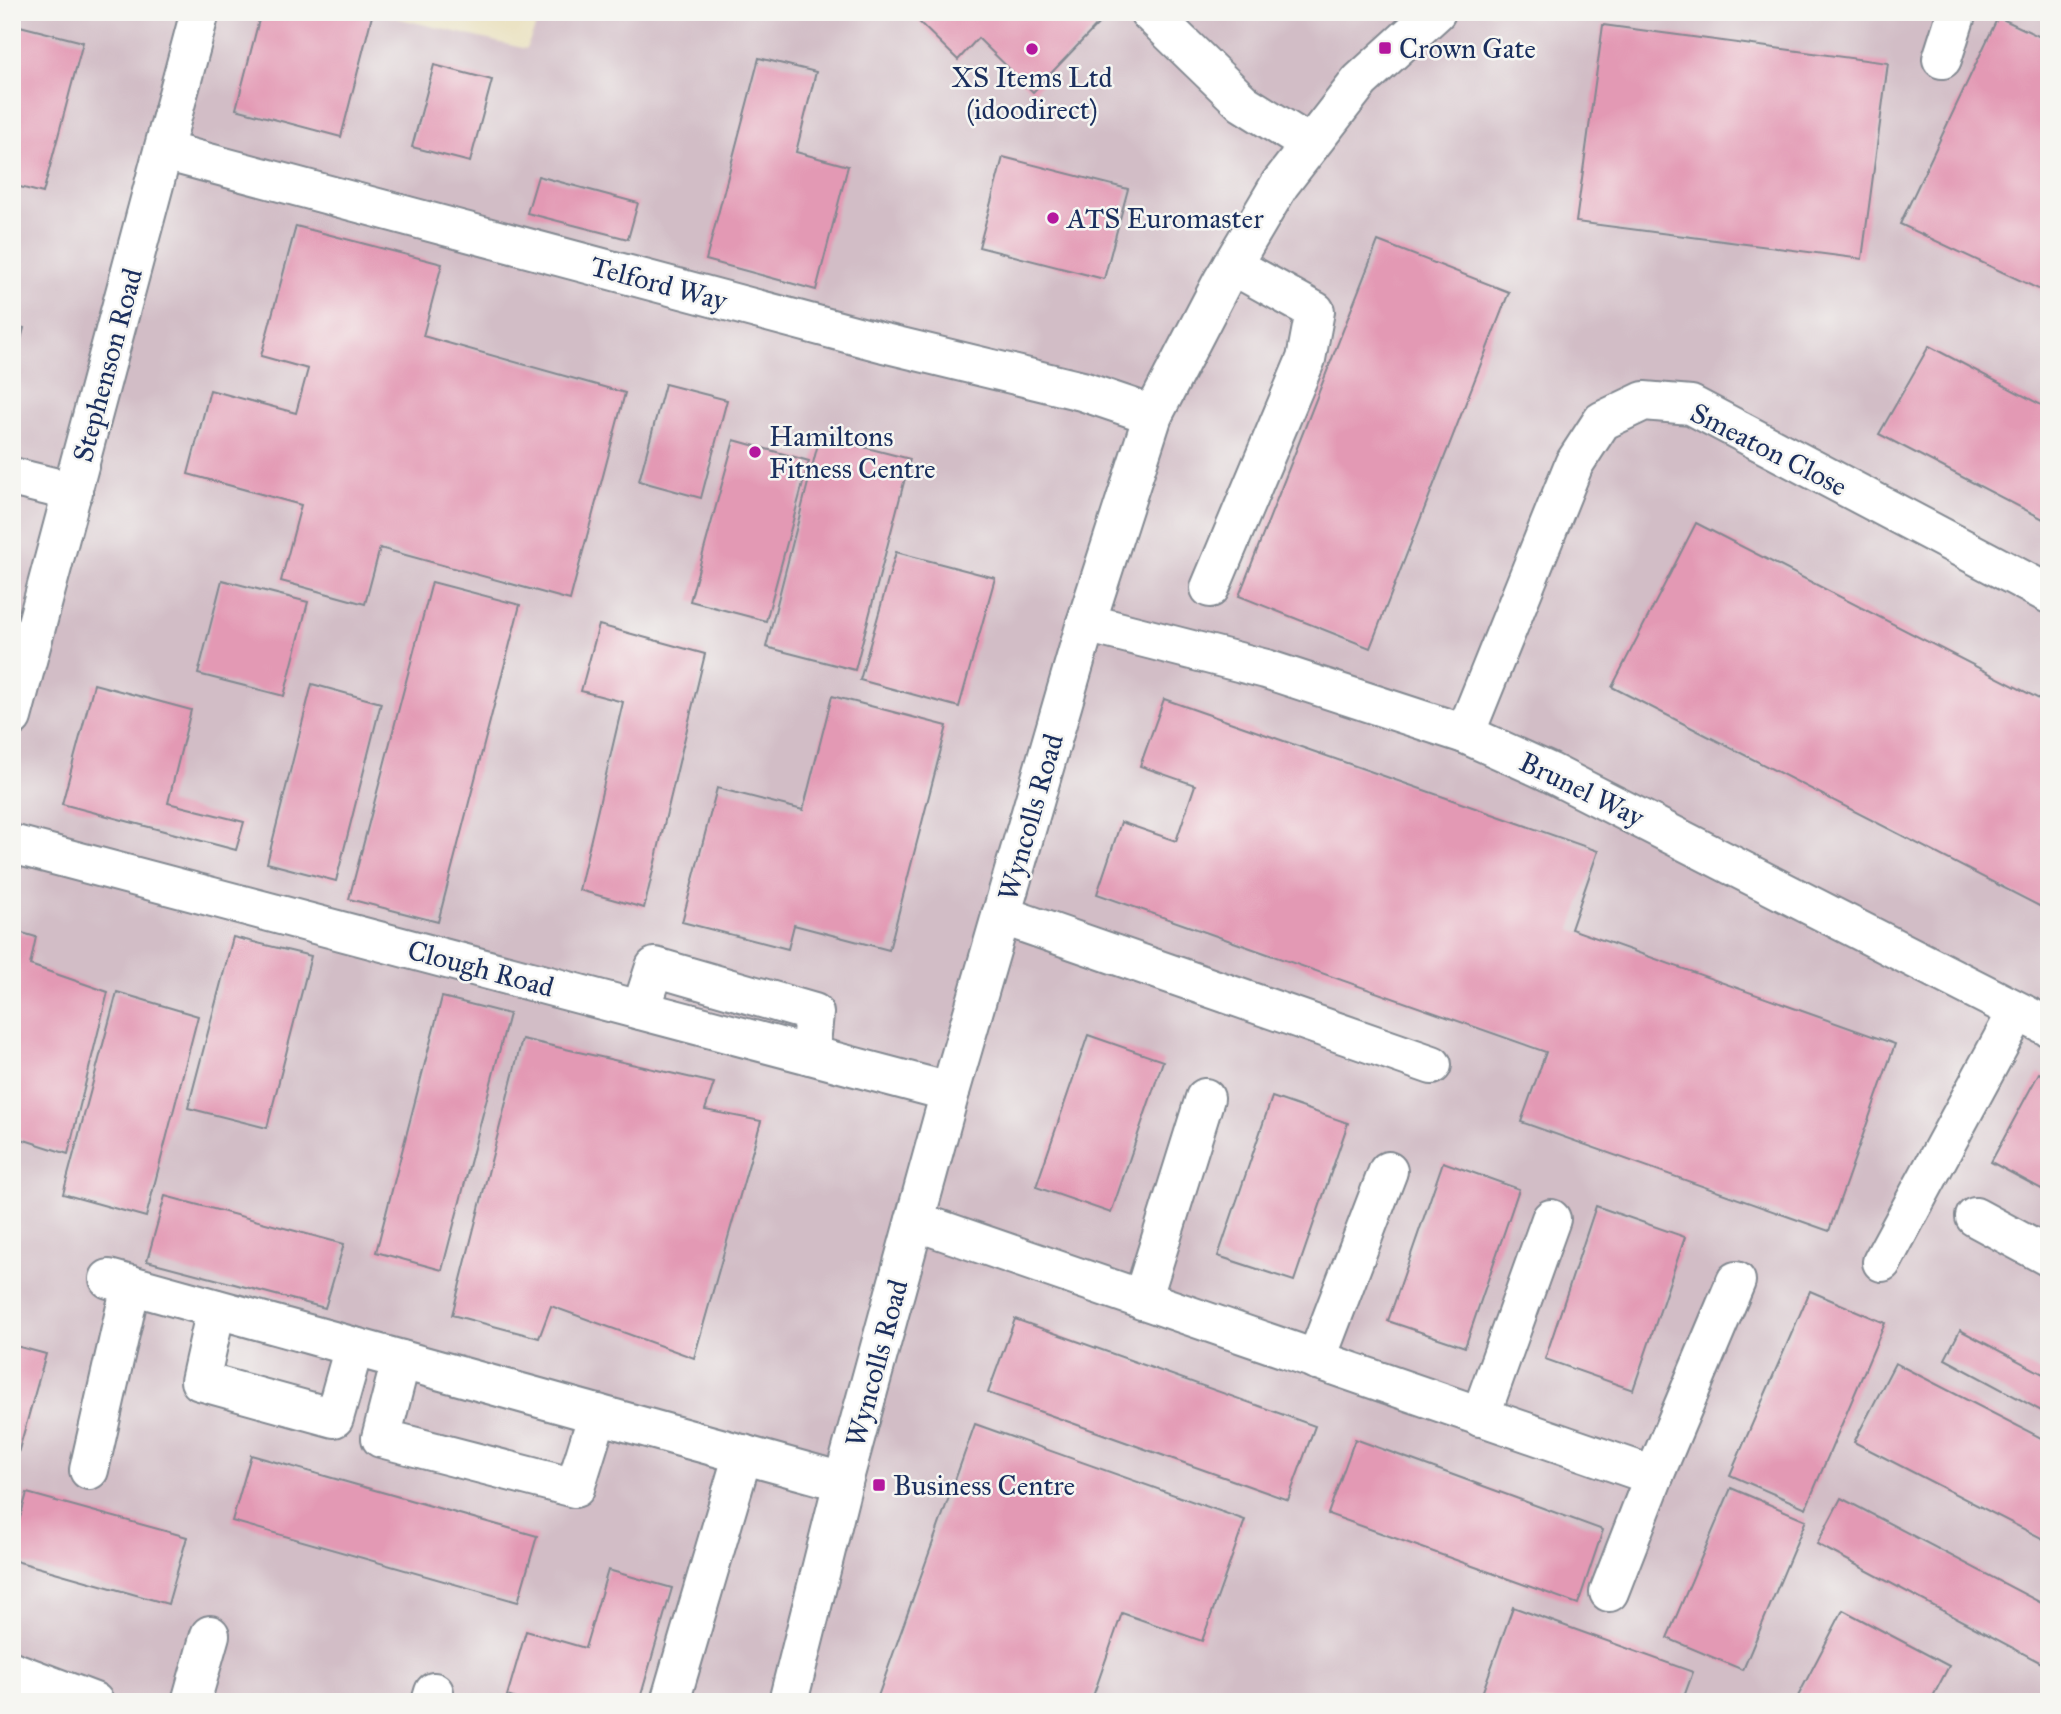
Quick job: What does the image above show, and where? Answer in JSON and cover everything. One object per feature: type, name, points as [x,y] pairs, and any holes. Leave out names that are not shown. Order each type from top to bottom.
[{"type":"street","name":"Stephenson Road","points":[[12,718],[200,12]]},
{"type":"street","points":[[1149,12],[1242,103],[1310,145]]},
{"type":"street","name":"Wyncolls Road","points":[[788,1702],[843,1482],[950,1092],[1086,623],[1153,415],[1231,265],[1280,184],[1360,81],[1436,12]]},
{"type":"street","points":[[1942,58],[1957,12]]},
{"type":"street","name":"Telford Way","points":[[164,151],[884,343],[1082,391],[1153,415]]},
{"type":"street","points":[[1210,587],[1306,359],[1315,311],[1231,265]]},
{"type":"street","name":"Smeaton Close","points":[[1465,734],[1574,464],[1602,421],[1644,401],[1691,405],[2049,594]]},
{"type":"street","points":[[12,477],[73,492]]},
{"type":"street","name":"Brunel Way","points":[[1086,623],[1266,669],[1465,734],[1584,789],[2033,1020]]},
{"type":"street","name":"Clough Road","points":[[12,844],[950,1092]]},
{"type":"street","points":[[1001,915],[1432,1065]]},
{"type":"street","points":[[1882,1262],[2033,1020]]},
{"type":"street","points":[[1142,1300],[1205,1098]]},
{"type":"street","points":[[1315,1360],[1388,1171]]},
{"type":"street","points":[[1975,1217],[2049,1257]]},
{"type":"street","points":[[1480,1417],[1551,1219]]},
{"type":"street","points":[[915,1221],[1654,1476]]},
{"type":"street","points":[[1609,1592],[1654,1476],[1737,1281]]},
{"type":"street","points":[[89,1470],[120,1282],[843,1482]]},
{"type":"street","points":[[216,1309],[200,1381],[334,1418],[354,1347]]},
{"type":"street","points":[[401,1360],[381,1438],[575,1488],[598,1414]]},
{"type":"street","points":[[670,1702],[743,1454]]},
{"type":"street","points":[[191,1702],[210,1635]]},
{"type":"street","points":[[12,1671],[94,1702]]},
{"type":"shaded area","points":[[12,12],[372,12],[526,49],[542,12],[2049,12],[2049,1702],[12,1702]]},
{"type":"building","points":[[261,12],[373,12],[341,137],[236,109]]},
{"type":"building","name":"XS Items Ltd (idoodirect)","points":[[909,12],[1098,12],[1104,18],[1033,92],[978,38],[958,60]]},
{"type":"building","points":[[1998,17],[2049,41],[2049,294],[1900,224]]},
{"type":"building","points":[[12,24],[83,42],[43,193],[12,185]]},
{"type":"building","points":[[1603,25],[1888,63],[1862,259],[1576,222]]},
{"type":"building","points":[[759,58],[816,72],[796,152],[848,166],[816,290],[706,260]]},
{"type":"building","points":[[434,65],[492,80],[470,162],[412,147]]},
{"type":"building","name":"ATS Euromaster","points":[[1003,157],[1128,189],[1104,279],[979,247]]},
{"type":"building","points":[[538,176],[638,203],[628,239],[527,213]]},
{"type":"building","points":[[296,226],[442,264],[423,336],[625,393],[570,600],[380,548],[365,604],[281,581],[301,505],[188,474],[210,390],[296,413],[308,369],[261,356]]},
{"type":"building","points":[[1378,241],[1509,292],[1370,648],[1239,596]]},
{"type":"building","points":[[12,325],[24,328],[13,370],[12,369]]},
{"type":"building","points":[[1929,346],[2049,409],[2049,522],[1879,434]]},
{"type":"building","points":[[665,384],[727,400],[701,498],[639,481]]},
{"type":"building","points":[[820,436],[910,459],[855,670],[766,647]]},
{"type":"building","points":[[734,440],[809,461],[766,621],[690,601]]},
{"type":"building","points":[[1696,523],[2049,704],[2049,911],[1612,687]]},
{"type":"building","points":[[896,552],[995,578],[959,707],[860,680]]},
{"type":"building","points":[[222,580],[308,602],[284,696],[198,674]]},
{"type":"building","points":[[432,582],[520,605],[438,922],[349,899]]},
{"type":"building","points":[[599,625],[705,654],[644,908],[579,890],[623,702],[581,691]]},
{"type":"building","points":[[94,684],[191,710],[168,803],[244,822],[236,850],[62,804]]},
{"type":"building","points":[[312,684],[381,703],[336,881],[267,863]]},
{"type":"building","points":[[832,696],[947,726],[889,950],[794,925],[788,949],[682,922],[717,788],[803,810]]},
{"type":"building","points":[[1164,699],[1598,851],[1571,929],[1895,1044],[1829,1231],[1521,1122],[1546,1052],[1097,894],[1121,822],[1176,841],[1195,785],[1140,766]]},
{"type":"building","points":[[12,930],[36,937],[30,965],[108,992],[68,1154],[12,1136]]},
{"type":"building","points":[[233,937],[311,956],[267,1128],[188,1108]]},
{"type":"building","points":[[117,992],[198,1016],[146,1217],[63,1194]]},
{"type":"building","points":[[442,997],[509,1014],[442,1270],[376,1252]]},
{"type":"building","points":[[1088,1035],[1163,1061],[1111,1213],[1036,1187]]},
{"type":"building","points":[[522,1039],[714,1083],[705,1110],[761,1121],[694,1358],[551,1306],[539,1338],[452,1315]]},
{"type":"building","points":[[2039,1073],[2049,1078],[2049,1193],[1991,1162]]},
{"type":"building","points":[[1272,1097],[1348,1123],[1294,1281],[1218,1256]]},
{"type":"building","points":[[1443,1162],[1519,1189],[1465,1347],[1388,1321]]},
{"type":"building","points":[[165,1196],[344,1244],[325,1308],[147,1261]]},
{"type":"building","points":[[1596,1206],[1685,1237],[1633,1390],[1545,1359]]},
{"type":"building","points":[[1810,1291],[1885,1323],[1806,1508],[1730,1475]]},
{"type":"building","points":[[1015,1319],[1315,1426],[1288,1500],[988,1393]]},
{"type":"building","points":[[1960,1330],[2049,1377],[2049,1415],[1945,1359]]},
{"type":"building","points":[[12,1345],[46,1354],[13,1471],[12,1471]]},
{"type":"building","points":[[1895,1363],[2049,1442],[2047,1541],[1854,1442]]},
{"type":"building","points":[[975,1424],[1245,1520],[1202,1641],[1122,1613],[1091,1702],[876,1702]]},
{"type":"building","points":[[1355,1439],[1603,1530],[1578,1604],[1328,1514]]},
{"type":"building","points":[[251,1455],[537,1536],[518,1602],[232,1521]]},
{"type":"building","points":[[1731,1488],[1806,1520],[1743,1670],[1667,1638]]},
{"type":"building","points":[[27,1493],[187,1537],[168,1604],[12,1560],[12,1546]]},
{"type":"building","points":[[1841,1498],[2049,1607],[2049,1667],[1817,1544]]},
{"type":"building","points":[[608,1570],[672,1588],[639,1702],[526,1702],[507,1696],[526,1631],[585,1648]]},
{"type":"building","points":[[1513,1607],[1693,1672],[1682,1702],[1479,1702]]},
{"type":"building","points":[[1843,1610],[1949,1666],[1930,1702],[1795,1702]]},
{"type":"place","name":"Crown Gate","points":[[1385,48]]},
{"type":"place","name":"XS Items Ltd (idoodirect)","points":[[1032,49]]},
{"type":"place","name":"ATS Euromaster","points":[[1053,218]]},
{"type":"place","name":"Hamiltons Fitness Centre","points":[[755,452]]},
{"type":"place","name":"Business Centre","points":[[879,1485]]}]
